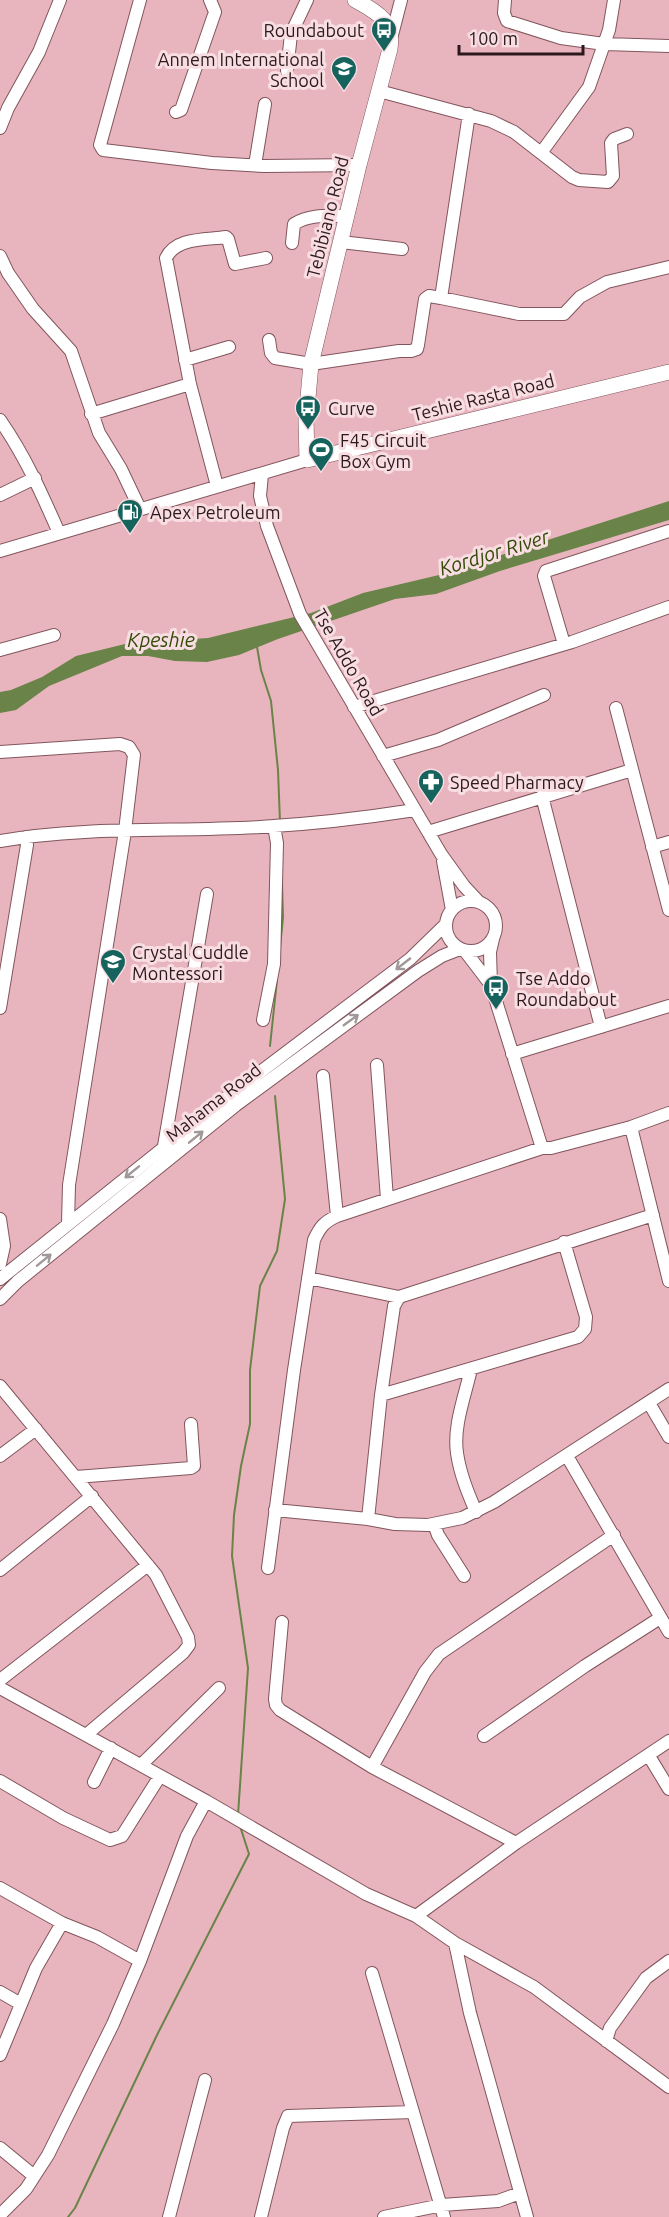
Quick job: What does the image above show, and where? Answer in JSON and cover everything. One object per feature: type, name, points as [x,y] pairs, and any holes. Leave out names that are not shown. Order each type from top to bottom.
[{"type":"main road","points":[[355,0],[381,17],[392,35]]},
{"type":"main road","name":"Tebibiano Road","points":[[307,460],[306,420],[311,364],[392,35]]},
{"type":"main road","name":"Teshie Rasta Road","points":[[307,460],[669,372]]},
{"type":"street","points":[[0,128],[8,108],[39,52],[60,0]]},
{"type":"street","points":[[140,0],[100,145],[103,150],[212,163],[359,165]]},
{"type":"street","points":[[176,112],[181,110],[215,12],[210,0]]},
{"type":"street","points":[[287,70],[291,34],[307,0]]},
{"type":"street","points":[[392,35],[401,0]]},
{"type":"street","points":[[505,0],[504,13],[507,21],[561,38],[604,44],[669,46]]},
{"type":"street","points":[[541,153],[589,87],[609,30],[614,0]]},
{"type":"street","points":[[379,91],[470,114],[514,132],[561,170],[579,180],[608,182],[613,176],[611,143],[614,139],[627,134]]},
{"type":"street","points":[[255,165],[265,104]]},
{"type":"street","points":[[441,298],[470,114]]},
{"type":"street","points":[[292,243],[294,224],[303,219],[317,216],[347,216]]},
{"type":"street","points":[[217,486],[190,384],[166,258],[170,250],[178,244],[226,237],[235,264],[266,258]]},
{"type":"street","points":[[341,242],[402,249]]},
{"type":"street","points":[[0,255],[8,273],[33,309],[71,351],[99,433],[121,469],[140,509]]},
{"type":"street","points":[[268,340],[274,358],[311,364],[417,349],[425,299],[429,296],[519,314],[564,314],[580,297],[607,282],[669,267]]},
{"type":"street","points":[[185,360],[229,347]]},
{"type":"street","points":[[91,414],[190,384]]},
{"type":"street","points":[[0,420],[35,478],[58,533]]},
{"type":"street","points":[[0,551],[307,460]]},
{"type":"street","name":"Tse Addo Road","points":[[262,474],[260,496],[262,508],[288,584],[314,642],[441,854],[478,901]]},
{"type":"street","points":[[0,495],[35,478]]},
{"type":"street","points":[[564,644],[544,576],[546,571],[669,531]]},
{"type":"street","points":[[354,707],[564,644],[669,607]]},
{"type":"street","points":[[0,650],[54,635]]},
{"type":"street","points":[[382,756],[438,740],[544,695]]},
{"type":"street","points":[[616,708],[669,910]]},
{"type":"street","points":[[0,752],[120,744],[129,747],[134,755],[125,831],[69,1185],[68,1223]]},
{"type":"street","points":[[428,832],[632,770]]},
{"type":"street","points":[[542,796],[602,1027]]},
{"type":"street","points":[[0,842],[26,837],[125,831],[294,825],[362,819],[415,810]]},
{"type":"street","points":[[263,1020],[274,964],[278,843],[275,826]]},
{"type":"street","points":[[0,1008],[27,845],[26,837]]},
{"type":"street","points":[[652,847],[669,842]]},
{"type":"street","name":"Tse Addo Road","points":[[441,854],[452,910]]},
{"type":"street","points":[[164,1146],[207,894]]},
{"type":"street","points":[[491,986],[462,950],[452,942],[447,933],[446,924],[452,910],[468,901],[478,901],[486,906],[493,912],[496,921],[490,952],[491,986],[542,1148]]},
{"type":"street","name":"Mahama Road","points":[[1,1271],[68,1223],[164,1146],[410,958],[446,924]]},
{"type":"street","points":[[462,950],[481,950],[493,939]]},
{"type":"street","name":"Mahama Road","points":[[0,1299],[18,1281],[236,1105],[418,971],[442,956],[462,950]]},
{"type":"street","points":[[512,1054],[669,1006]]},
{"type":"street","points":[[377,1065],[387,1199]]},
{"type":"street","points":[[323,1076],[337,1216]]},
{"type":"street","points":[[268,1568],[308,1278],[314,1240],[319,1228],[326,1221],[337,1216],[542,1148],[551,1148],[631,1127],[669,1113]]},
{"type":"street","points":[[631,1127],[669,1281]]},
{"type":"street","points":[[308,1278],[399,1297],[653,1215]]},
{"type":"street","points":[[0,1219],[4,1246],[1,1271]]},
{"type":"street","points":[[381,1395],[578,1337],[585,1329],[586,1317],[564,1242]]},
{"type":"street","points":[[368,1519],[381,1395],[394,1306],[399,1297]]},
{"type":"street","points":[[471,1369],[458,1426],[457,1452],[465,1487],[476,1512]]},
{"type":"street","points":[[0,1386],[156,1575],[188,1637],[189,1645],[183,1653],[86,1736]]},
{"type":"street","points":[[275,1510],[368,1519],[395,1524],[434,1524],[462,1518],[476,1512],[567,1456],[669,1389]]},
{"type":"street","points":[[649,1403],[669,1437]]},
{"type":"street","points":[[76,1477],[191,1468],[194,1466],[195,1459],[191,1424]]},
{"type":"street","points":[[0,1456],[36,1428]]},
{"type":"street","points":[[567,1456],[669,1632]]},
{"type":"street","points":[[0,1570],[92,1496]]},
{"type":"street","points":[[434,1524],[438,1535],[464,1576]]},
{"type":"street","points":[[372,1767],[425,1672],[440,1654],[614,1535]]},
{"type":"street","points":[[0,1680],[148,1565]]},
{"type":"street","points":[[484,1736],[585,1666],[660,1618]]},
{"type":"street","points":[[282,1622],[276,1705],[297,1721],[372,1767],[516,1843]]},
{"type":"street","points":[[0,1688],[111,1748],[366,1894],[416,1916],[455,1943],[534,1988],[669,2087]]},
{"type":"street","points":[[141,1765],[219,1688]]},
{"type":"street","points":[[416,1916],[516,1843],[669,1741]]},
{"type":"street","points":[[94,1782],[111,1748]]},
{"type":"street","points":[[649,1756],[669,1789]]},
{"type":"street","points":[[0,1781],[63,1818],[110,1840],[122,1836],[160,1776]]},
{"type":"street","points":[[0,2216],[26,2189],[48,2155],[113,2024],[140,1961],[186,1836],[206,1802]]},
{"type":"street","points":[[0,1888],[62,1923],[97,1937],[140,1961]]},
{"type":"street","points":[[0,2055],[36,1968],[62,1923]]},
{"type":"street","points":[[455,1943],[470,2013],[527,2217]]},
{"type":"street","points":[[606,2042],[610,2028],[646,1978],[669,1961]]},
{"type":"street","points":[[372,1973],[443,2211]]},
{"type":"street","points":[[0,1992],[21,2004]]},
{"type":"street","points":[[169,2217],[206,2080]]},
{"type":"street","points":[[261,2217],[288,2116],[413,2112]]},
{"type":"street","points":[[0,2148],[34,2176]]},
{"type":"street","points":[[384,2217],[443,2211],[498,2201],[520,2193]]},
{"type":"shaded area","points":[[669,501],[669,520],[500,571],[436,594],[395,599],[278,639],[239,655],[207,662],[175,661],[148,656],[122,656],[49,686],[16,710],[0,713],[0,692],[11,690],[42,677],[76,656],[129,643],[208,638],[311,613],[363,593],[439,575]]},
{"type":"waterway","points":[[257,647],[261,670],[271,701],[278,770],[280,822]]},
{"type":"waterway","points":[[280,948],[283,918],[282,882]]},
{"type":"waterway","points":[[270,1046],[277,980]]},
{"type":"waterway","points":[[238,1815],[248,1668],[232,1556],[234,1515],[250,1424],[250,1370],[260,1286],[277,1251],[285,1199],[275,1096]]},
{"type":"waterway","points":[[68,2217],[75,2208],[157,2035],[249,1854],[240,1826]]},
{"type":"place","name":"Roundabout","points":[[384,53]]},
{"type":"place","name":"Annem International School","points":[[344,92]]},
{"type":"place","name":"Curve","points":[[308,431]]},
{"type":"place","name":"F45 Circuit Box Gym","points":[[321,473]]},
{"type":"place","name":"Apex Petroleum","points":[[130,535]]},
{"type":"place","name":"Speed Pharmacy","points":[[431,805]]},
{"type":"place","name":"Crystal Cuddle Montessori","points":[[113,985]]},
{"type":"place","name":"Tse Addo Roundabout","points":[[496,1011]]},
{"type":"water label","name":"Kordjor River","points":[[494,552]]},
{"type":"water label","name":"Kpeshie","points":[[161,639]]}]
